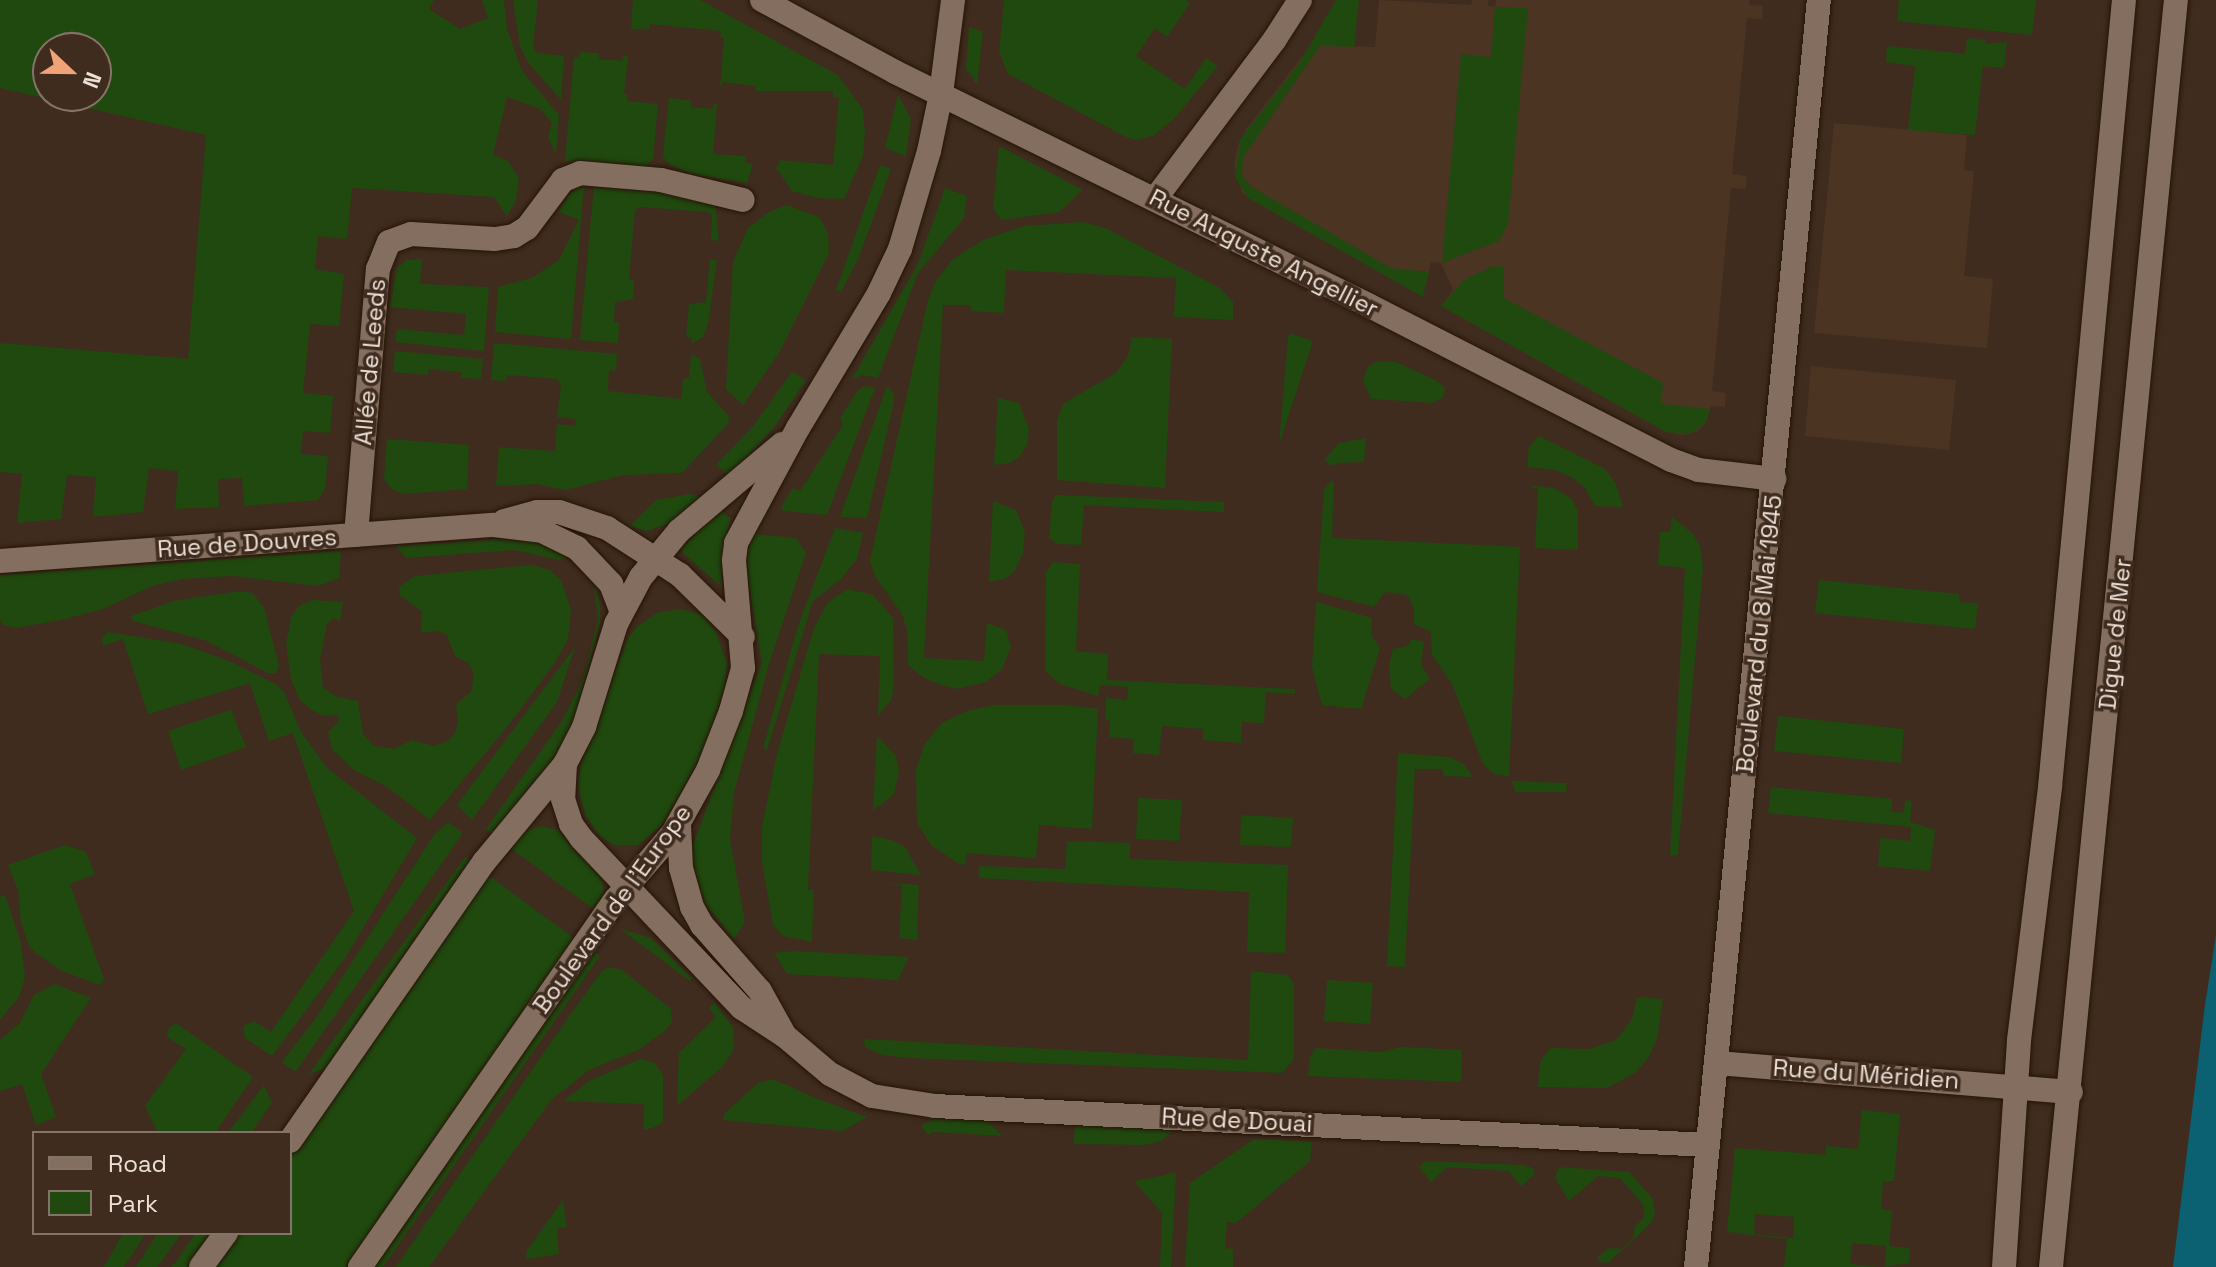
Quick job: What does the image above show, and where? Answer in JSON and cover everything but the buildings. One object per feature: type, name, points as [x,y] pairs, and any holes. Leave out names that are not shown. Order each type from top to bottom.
[{"type":"street","name":"Rue Auguste Angellier","points":[[762,0],[941,94],[1368,305],[1671,460],[1699,470],[1774,479]]},
{"type":"street","name":"Boulevard de l'Europe","points":[[360,1267],[628,885],[658,854],[679,824],[708,770],[735,700],[743,668],[743,637],[735,580],[736,543],[893,264],[924,174],[941,94],[953,0]]},
{"type":"street","points":[[1155,199],[1275,39],[1300,0]]},
{"type":"street","name":"Boulevard du 8 Mai 1945","points":[[1696,1267],[1819,0]]},
{"type":"street","name":"Digue de Mer","points":[[2004,1267],[2015,1085],[2050,787],[2124,0]]},
{"type":"street","name":"Digue de Mer","points":[[2051,1267],[2071,1092],[2176,0]]},
{"type":"street","name":"Allée de Leeds","points":[[356,535],[378,269],[389,242],[411,234],[495,239],[514,236],[527,228],[555,187],[580,173],[661,180],[743,200]]},
{"type":"street","name":"Boulevard de l'Europe","points":[[292,1138],[484,862],[565,764],[584,727],[622,612],[656,557],[687,524],[764,461],[798,428]]},
{"type":"street","name":"Rue de Douvres","points":[[494,525],[527,513],[559,512],[607,528],[656,557],[705,595],[743,637]]},
{"type":"street","name":"Rue de Douvres","points":[[0,561],[494,525],[542,531],[577,548],[611,584],[622,612]]},
{"type":"street","name":"Rue de Douai","points":[[565,764],[563,799],[571,824],[735,1001],[844,1083],[872,1096],[907,1103],[1708,1145]]},
{"type":"street","name":"Rue de Douai","points":[[679,824],[683,880],[696,916],[760,991],[785,1036]]},
{"type":"street","name":"Rue du Méridien","points":[[1717,1063],[2015,1085],[2071,1092]]},
{"type":"street","points":[[201,1267],[225,1235]]},
{"type":"shaded area","points":[[1379,0],[1471,5],[1472,0],[1488,0],[1488,6],[1495,7],[1496,0],[1749,0],[1749,5],[1763,6],[1762,19],[1747,18],[1732,174],[1747,176],[1746,189],[1731,188],[1712,391],[1726,393],[1725,407],[1711,406],[1706,423],[1696,432],[1683,435],[1666,432],[1441,306],[1453,290],[1441,263],[1431,262],[1429,272],[1392,269],[1389,276],[1242,193],[1234,166],[1238,145],[1245,131],[1311,45],[1375,47]]},
{"type":"shaded area","points":[[1834,123],[1967,135],[1964,170],[1974,171],[1964,276],[1993,279],[1987,348],[1814,333]]},
{"type":"shaded area","points":[[1811,366],[1956,380],[1949,450],[1805,436]]},
{"type":"green space","points":[[0,0],[434,0],[429,9],[460,29],[488,18],[482,0],[504,0],[507,29],[522,71],[559,115],[556,155],[548,137],[552,123],[540,109],[507,97],[493,155],[508,161],[519,178],[516,200],[507,216],[494,197],[352,188],[347,239],[318,236],[315,269],[344,274],[339,326],[310,324],[303,393],[333,396],[330,433],[303,431],[301,454],[328,456],[325,489],[318,500],[244,506],[242,478],[218,479],[219,507],[175,509],[178,471],[149,468],[143,512],[93,517],[96,477],[67,475],[61,519],[17,523],[22,474],[0,472],[0,343],[188,359],[206,135],[105,112],[112,112],[112,32],[32,32],[32,95],[0,88]]},
{"type":"green space","points":[[513,0],[538,0],[533,47],[537,53],[564,56],[561,100],[528,62],[520,46]]},
{"type":"green space","points":[[633,0],[700,0],[838,75],[863,110],[865,133],[863,156],[844,199],[817,198],[792,191],[775,166],[779,166],[779,160],[833,165],[839,98],[833,97],[833,91],[756,91],[756,86],[723,82],[720,88],[724,38],[720,36],[721,31],[650,24],[649,30],[631,29]]},
{"type":"green space","points":[[1004,0],[1185,0],[1190,3],[1167,37],[1155,28],[1136,56],[1185,89],[1206,58],[1218,66],[1174,119],[1153,136],[1136,140],[1126,137],[1008,74],[999,52]]},
{"type":"green space","points":[[1336,0],[1359,0],[1354,47],[1320,46],[1243,158],[1242,176],[1252,187],[1391,268],[1429,272],[1423,297],[1248,198],[1235,177],[1240,139],[1300,62]]},
{"type":"green space","points":[[1899,0],[2036,0],[2032,35],[1897,21]]},
{"type":"green space","points":[[1495,7],[1528,8],[1508,224],[1499,241],[1442,263],[1461,54],[1491,57]]},
{"type":"green space","points":[[969,27],[983,31],[977,85],[966,68]]},
{"type":"green space","points":[[1967,38],[1985,40],[1985,44],[2007,42],[2004,68],[1983,66],[1975,135],[1908,130],[1915,66],[1886,62],[1887,46],[1965,54]]},
{"type":"green space","points":[[580,52],[599,53],[599,59],[622,61],[623,56],[628,56],[624,94],[628,95],[627,101],[658,104],[653,159],[644,168],[565,161],[574,57],[579,57]]},
{"type":"green space","points":[[898,95],[911,119],[906,156],[885,148]]},
{"type":"green space","points":[[669,98],[691,101],[691,107],[713,109],[713,103],[717,104],[713,154],[746,156],[745,162],[753,164],[747,183],[691,174],[666,162],[663,154]]},
{"type":"green space","points":[[999,146],[1083,190],[1059,212],[1001,220],[993,208]]},
{"type":"green space","points":[[880,165],[891,169],[859,257],[841,292],[836,290]]},
{"type":"green space","points":[[584,185],[571,339],[495,332],[498,287],[532,278],[559,260],[579,220],[559,212],[570,193]]},
{"type":"green space","points":[[594,185],[654,189],[713,203],[716,209],[719,241],[711,240],[712,215],[708,212],[640,207],[635,210],[629,279],[634,280],[633,299],[615,302],[614,322],[619,323],[618,343],[580,340]]},
{"type":"green space","points":[[945,188],[967,196],[964,218],[918,273],[878,378],[863,375],[852,379],[918,264]]},
{"type":"green space","points":[[787,205],[819,217],[828,233],[829,253],[779,353],[743,405],[726,389],[733,262],[748,228],[769,212]]},
{"type":"green space","points":[[1083,222],[1105,228],[1220,288],[1233,302],[1233,320],[1174,317],[1176,278],[1006,270],[1004,313],[971,311],[970,305],[943,305],[924,658],[984,661],[987,623],[1006,630],[1011,647],[1002,669],[986,682],[957,689],[941,685],[924,678],[908,665],[907,630],[902,614],[875,576],[870,561],[928,300],[936,281],[953,259],[983,240],[1024,226]]},
{"type":"green space","points":[[422,259],[420,284],[489,287],[484,351],[395,342],[397,329],[464,335],[466,314],[390,307],[397,268],[407,260]]},
{"type":"green space","points":[[710,260],[717,260],[708,324],[703,337],[691,344],[692,338],[686,337],[689,304],[706,302]]},
{"type":"green space","points":[[1503,266],[1504,298],[1663,383],[1661,404],[1710,409],[1706,423],[1689,434],[1666,432],[1441,306],[1464,280],[1491,267]]},
{"type":"green space","points":[[1292,334],[1313,341],[1279,445],[1288,336]]},
{"type":"green space","points":[[1132,337],[1172,339],[1165,488],[1057,480],[1057,420],[1063,404],[1116,373],[1128,356]]},
{"type":"green space","points":[[494,343],[617,354],[616,371],[609,370],[608,391],[681,399],[683,379],[689,378],[691,354],[700,359],[707,392],[729,416],[728,424],[682,473],[624,475],[565,490],[537,484],[496,486],[499,447],[555,451],[557,424],[575,426],[576,419],[557,417],[561,385],[557,379],[507,375],[506,381],[491,380]]},
{"type":"green space","points":[[395,351],[483,359],[481,379],[461,378],[461,372],[429,369],[428,375],[393,372]]},
{"type":"green space","points":[[1377,361],[1396,362],[1437,381],[1445,388],[1443,397],[1433,403],[1371,399],[1363,380],[1368,367]]},
{"type":"green space","points":[[792,372],[806,380],[775,426],[730,476],[716,465],[753,426]]},
{"type":"green space","points":[[865,386],[875,388],[827,515],[784,511],[781,507],[793,488],[800,491],[843,425],[840,418],[858,390]]},
{"type":"green space","points":[[887,386],[894,394],[894,402],[867,518],[840,517]]},
{"type":"green space","points":[[998,398],[1019,403],[1029,429],[1027,445],[1019,457],[1010,463],[994,465]]},
{"type":"green space","points":[[1539,436],[1605,469],[1616,484],[1623,507],[1595,506],[1585,488],[1573,478],[1555,470],[1527,467],[1529,446]]},
{"type":"green space","points":[[1366,438],[1364,462],[1333,466],[1324,460],[1339,443]]},
{"type":"green space","points":[[387,439],[469,445],[467,489],[404,494],[391,489],[384,479]]},
{"type":"green space","points":[[1334,481],[1332,538],[1520,547],[1509,776],[1494,774],[1483,764],[1452,684],[1432,655],[1431,632],[1414,624],[1414,607],[1407,595],[1385,592],[1374,607],[1317,592],[1324,490]]},
{"type":"green space","points":[[1526,485],[1554,488],[1572,499],[1578,512],[1578,550],[1535,548],[1538,489]]},
{"type":"green space","points":[[690,494],[704,498],[667,524],[647,531],[630,526],[656,500]]},
{"type":"green space","points":[[1056,495],[1224,502],[1224,512],[1084,505],[1081,545],[1057,544],[1049,538],[1052,501]]},
{"type":"green space","points":[[993,501],[1016,510],[1025,532],[1023,553],[1014,572],[1004,579],[989,582]]},
{"type":"green space","points":[[721,511],[731,519],[722,549],[722,587],[683,553],[682,547]]},
{"type":"green space","points":[[1672,517],[1693,534],[1700,546],[1703,567],[1678,855],[1670,855],[1685,568],[1658,565],[1660,532],[1670,532]]},
{"type":"green space","points":[[835,528],[863,533],[857,559],[841,579],[813,601],[767,750],[763,748],[799,623]]},
{"type":"green space","points":[[753,534],[796,538],[806,553],[769,664],[734,793],[730,839],[745,922],[734,939],[700,898],[693,877],[692,847],[762,663],[748,579],[748,551]]},
{"type":"green space","points":[[527,538],[568,553],[566,558],[559,560],[515,550],[406,558],[396,546]]},
{"type":"green space","points":[[341,551],[339,578],[318,586],[232,576],[182,579],[152,586],[103,609],[65,619],[17,628],[4,625],[0,620],[0,575]]},
{"type":"green space","points":[[1053,562],[1080,564],[1076,651],[1108,654],[1107,680],[1295,689],[1295,694],[1266,692],[1264,723],[1242,722],[1241,743],[1203,740],[1203,729],[1162,726],[1159,755],[1133,753],[1134,739],[1109,737],[1110,720],[1105,719],[1106,698],[1127,700],[1128,687],[1100,685],[1098,696],[1060,684],[1045,671],[1046,573]]},
{"type":"green space","points":[[531,565],[550,570],[561,580],[571,610],[568,639],[554,664],[511,722],[430,820],[389,788],[354,770],[332,749],[328,732],[339,721],[337,714],[324,716],[310,709],[299,699],[291,679],[286,644],[291,617],[299,606],[312,600],[343,602],[340,621],[333,618],[327,624],[320,659],[323,687],[336,697],[358,701],[363,734],[374,746],[393,749],[412,740],[434,746],[446,742],[455,734],[458,721],[456,704],[471,692],[474,676],[470,664],[455,656],[447,635],[437,631],[421,633],[422,611],[400,596],[399,587],[415,576]]},
{"type":"green space","points":[[593,580],[600,604],[600,623],[575,718],[551,766],[494,835],[486,829],[562,721],[583,679],[598,619]]},
{"type":"green space","points":[[1819,580],[1959,594],[1959,602],[1978,603],[1975,629],[1815,613]]},
{"type":"green space","points":[[848,589],[873,595],[893,618],[894,682],[892,699],[878,716],[880,656],[819,654],[808,890],[814,890],[812,942],[783,936],[773,925],[762,862],[762,827],[777,754],[814,628],[828,602]]},
{"type":"green space","points":[[240,591],[253,593],[264,608],[279,666],[276,673],[268,673],[207,641],[133,621],[131,616],[174,601]]},
{"type":"green space","points":[[1316,602],[1372,618],[1371,635],[1380,648],[1361,709],[1322,705],[1312,667]]},
{"type":"green space","points":[[681,609],[702,615],[716,632],[727,664],[724,691],[704,749],[665,822],[638,845],[614,845],[600,836],[585,815],[578,785],[582,761],[627,640],[638,626],[657,613]]},
{"type":"green space","points":[[108,632],[182,644],[229,661],[277,685],[284,692],[301,732],[327,768],[417,838],[345,958],[272,1056],[245,1038],[243,1026],[254,1021],[271,1032],[354,911],[293,733],[269,741],[250,683],[148,714],[123,639],[103,646],[102,638]]},
{"type":"green space","points":[[1411,639],[1424,642],[1421,665],[1430,679],[1405,699],[1391,689],[1389,665],[1393,649],[1408,646]]},
{"type":"green space","points":[[575,647],[557,702],[472,820],[457,805]]},
{"type":"green space","points":[[994,705],[1065,705],[1098,709],[1092,829],[1039,825],[1036,858],[967,853],[965,865],[959,864],[931,845],[917,823],[916,770],[924,745],[942,723],[967,711]]},
{"type":"green space","points":[[231,710],[246,747],[181,770],[168,731]]},
{"type":"green space","points":[[1778,716],[1904,729],[1901,763],[1774,751]]},
{"type":"green space","points":[[877,736],[896,756],[899,771],[894,794],[873,811]]},
{"type":"green space","points":[[1398,753],[1449,757],[1464,764],[1473,777],[1443,776],[1443,769],[1415,769],[1405,967],[1387,966]]},
{"type":"green space","points":[[1512,781],[1567,783],[1566,792],[1515,792]]},
{"type":"green space","points":[[1771,787],[1892,799],[1891,811],[1904,813],[1905,800],[1912,801],[1910,822],[1935,830],[1930,871],[1878,866],[1880,838],[1910,841],[1911,827],[1768,813]]},
{"type":"green space","points":[[1138,798],[1182,800],[1179,841],[1136,839]]},
{"type":"green space","points":[[1241,815],[1293,818],[1291,847],[1240,845]]},
{"type":"green space","points":[[448,822],[463,833],[296,1071],[291,1069],[282,1062],[316,1018],[434,835]]},
{"type":"green space","points":[[543,826],[557,830],[601,875],[604,894],[595,910],[509,847],[525,831]]},
{"type":"green space","points":[[872,836],[892,840],[905,847],[921,875],[871,870]]},
{"type":"green space","points":[[1067,841],[1130,843],[1130,859],[1288,865],[1285,953],[1247,952],[1249,892],[979,878],[979,866],[1065,869]]},
{"type":"green space","points":[[65,845],[86,852],[95,874],[70,884],[104,979],[100,985],[62,971],[37,954],[29,946],[21,922],[18,890],[8,865]]},
{"type":"green space","points":[[465,857],[473,862],[332,1066],[309,1074]]},
{"type":"green space","points":[[488,875],[574,938],[349,1267],[213,1267],[236,1235],[292,1235],[292,1155]]},
{"type":"green space","points":[[870,882],[919,885],[917,940],[899,938],[902,885]]},
{"type":"green space","points":[[5,895],[21,943],[25,977],[19,997],[0,1020],[0,897]]},
{"type":"green space","points":[[620,929],[651,938],[692,978],[690,981]]},
{"type":"green space","points":[[591,950],[600,956],[383,1267],[371,1267]]},
{"type":"green space","points":[[793,951],[909,957],[898,980],[787,974],[774,953]]},
{"type":"green space","points":[[609,967],[622,970],[671,1009],[672,1021],[666,1030],[638,1050],[589,1070],[552,1099],[429,1267],[396,1267],[561,1028],[601,972]]},
{"type":"green space","points":[[1251,971],[1288,975],[1294,984],[1294,1059],[1282,1073],[910,1058],[882,1055],[865,1047],[864,1039],[1248,1060]]},
{"type":"green space","points":[[1327,980],[1373,983],[1370,1024],[1324,1021]]},
{"type":"green space","points":[[55,984],[91,998],[41,1074],[56,1117],[36,1125],[22,1084],[0,1091],[0,1040],[20,1023],[34,995]]},
{"type":"green space","points":[[1637,997],[1663,999],[1657,1038],[1649,1057],[1635,1073],[1607,1088],[1538,1087],[1540,1062],[1550,1048],[1590,1049],[1616,1040],[1632,1019]]},
{"type":"green space","points":[[714,1002],[733,1027],[734,1049],[723,1066],[677,1106],[679,1053],[716,1017],[709,1008]]},
{"type":"green space","points":[[176,1023],[253,1077],[216,1131],[157,1131],[145,1106],[186,1049],[167,1037],[168,1029]]},
{"type":"green space","points":[[1401,1047],[1462,1050],[1461,1082],[1308,1076],[1310,1057],[1316,1048],[1380,1052]]},
{"type":"green space","points":[[640,1059],[655,1063],[663,1075],[663,1122],[655,1127],[643,1130],[644,1104],[564,1101],[589,1081]]},
{"type":"green space","points":[[773,1079],[867,1117],[842,1131],[723,1120],[725,1113],[758,1083]]},
{"type":"green space","points":[[264,1085],[272,1103],[252,1131],[230,1131]]},
{"type":"green space","points":[[1862,1110],[1900,1114],[1894,1181],[1883,1181],[1881,1209],[1892,1211],[1889,1246],[1910,1248],[1909,1263],[1885,1267],[1886,1246],[1852,1243],[1850,1264],[1878,1267],[1784,1267],[1787,1239],[1727,1232],[1735,1148],[1825,1155],[1826,1146],[1858,1149]],"holes":[[[1755,1214],[1794,1217],[1793,1238],[1754,1234]]]},
{"type":"green space","points":[[942,1116],[985,1118],[1002,1136],[932,1132],[928,1135],[921,1125]]},
{"type":"green space","points":[[1076,1122],[1172,1132],[1161,1141],[1144,1145],[1073,1144]]},
{"type":"green space","points":[[1254,1139],[1312,1142],[1310,1161],[1236,1223],[1227,1222],[1225,1248],[1233,1249],[1233,1267],[1185,1267],[1190,1183]]},
{"type":"green space","points":[[1425,1161],[1522,1165],[1533,1168],[1535,1174],[1521,1186],[1509,1171],[1447,1167],[1431,1182],[1419,1167]]},
{"type":"green space","points":[[1559,1167],[1629,1172],[1653,1199],[1655,1213],[1651,1223],[1608,1263],[1600,1262],[1597,1258],[1609,1248],[1621,1249],[1633,1238],[1635,1226],[1644,1218],[1644,1206],[1620,1178],[1598,1176],[1569,1201],[1555,1178]]},
{"type":"green space","points":[[1176,1173],[1171,1267],[1160,1267],[1162,1213],[1134,1181]]},
{"type":"green space","points":[[563,1200],[567,1227],[557,1228],[559,1254],[526,1259],[527,1250]]},
{"type":"green space","points":[[122,1235],[145,1235],[124,1267],[104,1267]]},
{"type":"green space","points":[[157,1235],[181,1235],[157,1267],[136,1267]]},
{"type":"green space","points":[[195,1235],[212,1235],[189,1267],[172,1267]]},
{"type":"water","points":[[2216,935],[2216,1267],[2173,1267],[2205,1005]]}]
